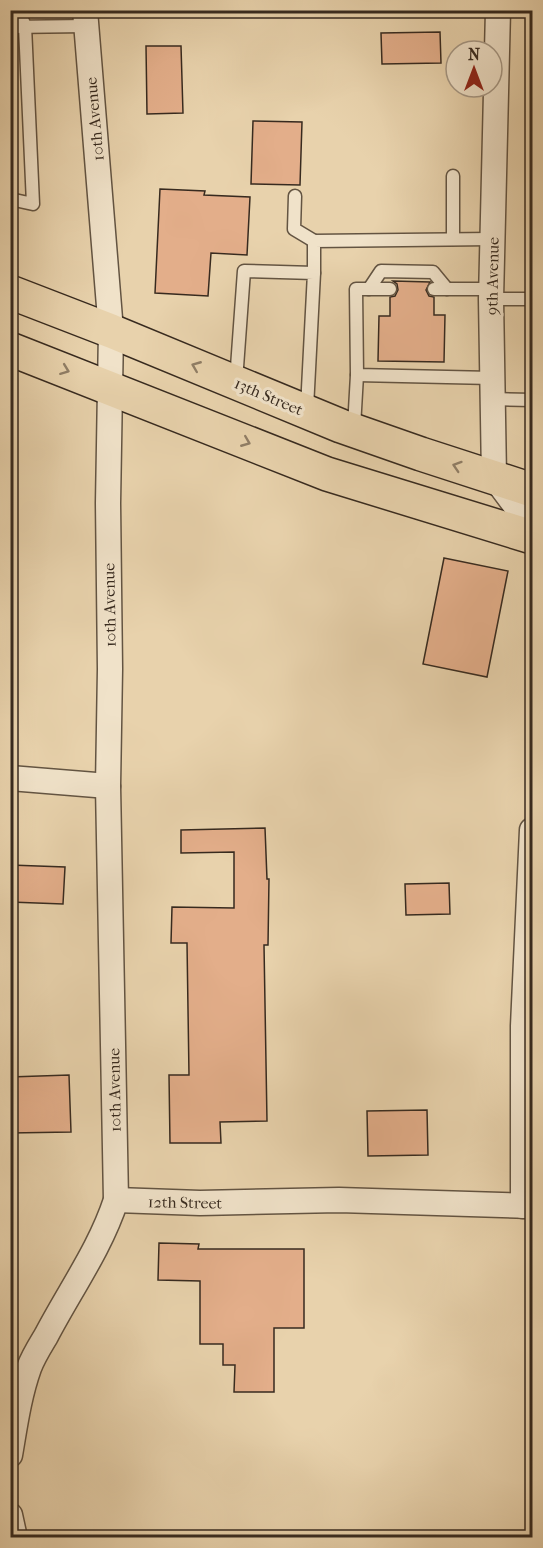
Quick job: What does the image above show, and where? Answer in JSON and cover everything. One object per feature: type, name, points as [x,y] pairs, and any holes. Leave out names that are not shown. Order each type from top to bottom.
[{"type":"main road","name":"13th Street","points":[[10,292],[354,431],[532,490]]},
{"type":"main road","points":[[10,349],[327,474],[532,537]]},
{"type":"street","name":"9th Avenue","points":[[494,477],[491,294],[498,10]]},
{"type":"street","name":"10th Avenue","points":[[85,18],[111,331],[108,786],[116,1200]]},
{"type":"street","points":[[494,477],[532,528]]},
{"type":"street","points":[[10,778],[108,786]]},
{"type":"street","points":[[528,1206],[523,1026],[532,830]]},
{"type":"street","points":[[10,1455],[15,1420],[29,1368],[83,1274],[108,1225],[116,1200]]},
{"type":"street","name":"12th Street","points":[[116,1200],[200,1203],[339,1200],[528,1206]]},
{"type":"street","points":[[10,1515],[15,1538]]},
{"type":"lane","points":[[10,199],[33,204],[25,26],[18,10]]},
{"type":"lane","points":[[10,27],[85,18]]},
{"type":"lane","points":[[453,176],[453,239]]},
{"type":"lane","points":[[296,196],[294,229],[314,241],[492,239]]},
{"type":"lane","points":[[307,412],[314,241]]},
{"type":"lane","points":[[236,382],[244,271],[314,273]]},
{"type":"lane","points":[[369,289],[381,271],[433,272],[447,289]]},
{"type":"lane","points":[[354,431],[357,375],[356,289],[390,289]]},
{"type":"lane","points":[[434,289],[532,299]]},
{"type":"lane","points":[[357,375],[492,388],[532,400]]},
{"type":"building","points":[[440,32],[441,63],[382,64],[381,33]]},
{"type":"building","points":[[146,46],[181,46],[183,113],[147,114]]},
{"type":"building","points":[[253,121],[302,122],[300,185],[251,184]]},
{"type":"building","points":[[160,189],[205,191],[204,195],[250,197],[247,255],[211,253],[208,296],[155,293]]},
{"type":"building","points":[[393,281],[430,282],[426,290],[429,296],[434,297],[434,315],[445,315],[444,362],[378,361],[379,316],[390,316],[390,297],[395,296],[398,290],[397,284]]},
{"type":"building","points":[[444,558],[508,571],[487,677],[423,664]]},
{"type":"building","points":[[265,828],[267,879],[269,879],[268,945],[264,945],[267,1121],[220,1122],[221,1143],[170,1143],[169,1075],[189,1075],[187,943],[171,943],[172,907],[234,908],[234,852],[181,853],[181,830]]},
{"type":"building","points":[[10,865],[65,867],[63,904],[10,902]]},
{"type":"building","points":[[449,883],[450,914],[406,915],[405,884]]},
{"type":"building","points":[[69,1075],[71,1132],[10,1133],[10,1077]]},
{"type":"building","points":[[427,1110],[428,1155],[368,1156],[367,1111]]},
{"type":"building","points":[[159,1243],[199,1244],[198,1249],[304,1249],[304,1328],[274,1328],[274,1392],[234,1392],[235,1365],[223,1365],[223,1344],[200,1344],[200,1281],[158,1280]]}]
